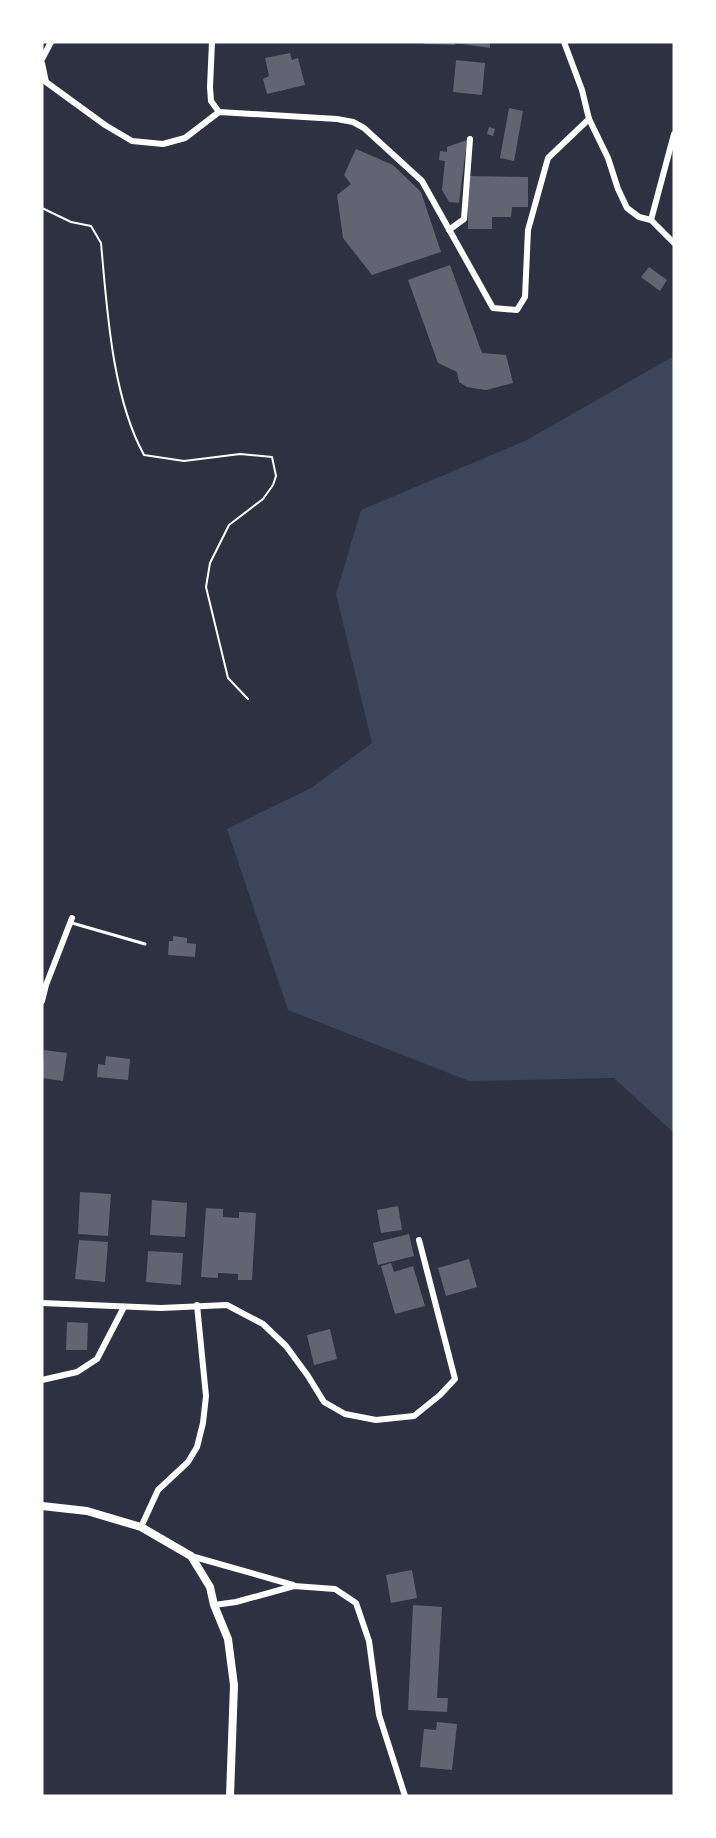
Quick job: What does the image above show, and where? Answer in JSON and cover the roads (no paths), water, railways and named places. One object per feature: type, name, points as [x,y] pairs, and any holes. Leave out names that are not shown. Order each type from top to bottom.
[{"type":"street","points":[[51,42],[42,61],[46,82],[105,125],[132,141],[163,144],[185,138],[219,112],[302,116],[352,122],[364,128],[422,181],[493,308],[517,310],[525,297],[528,230],[548,158],[589,119]]},
{"type":"street","points":[[212,42],[210,87],[212,100],[219,112]]},
{"type":"street","points":[[564,42],[582,90],[589,119],[608,158],[618,189],[627,207],[639,217],[651,220],[674,243]]},
{"type":"street","points":[[651,220],[674,134]]},
{"type":"street","points":[[449,230],[464,219],[470,139]]},
{"type":"street","points":[[42,1001],[71,920]]},
{"type":"street","points":[[42,1303],[161,1308],[227,1305],[264,1324],[286,1346],[324,1402],[345,1414],[376,1420],[414,1416],[440,1395],[455,1379],[418,1240]]},
{"type":"street","points":[[141,1527],[158,1490],[188,1462],[198,1447],[204,1423],[206,1396],[197,1305]]},
{"type":"street","points":[[42,1380],[77,1372],[97,1359],[124,1307]]},
{"type":"street","points":[[42,1506],[87,1511],[141,1527],[190,1556],[294,1586],[335,1588],[356,1603],[369,1641],[379,1715],[405,1796]]},
{"type":"street","points":[[190,1556],[210,1587],[214,1605],[228,1639],[234,1685],[230,1796]]},
{"type":"street","points":[[214,1605],[236,1602],[294,1586]]},
{"type":"lane","points":[[71,920],[145,944]]}]
